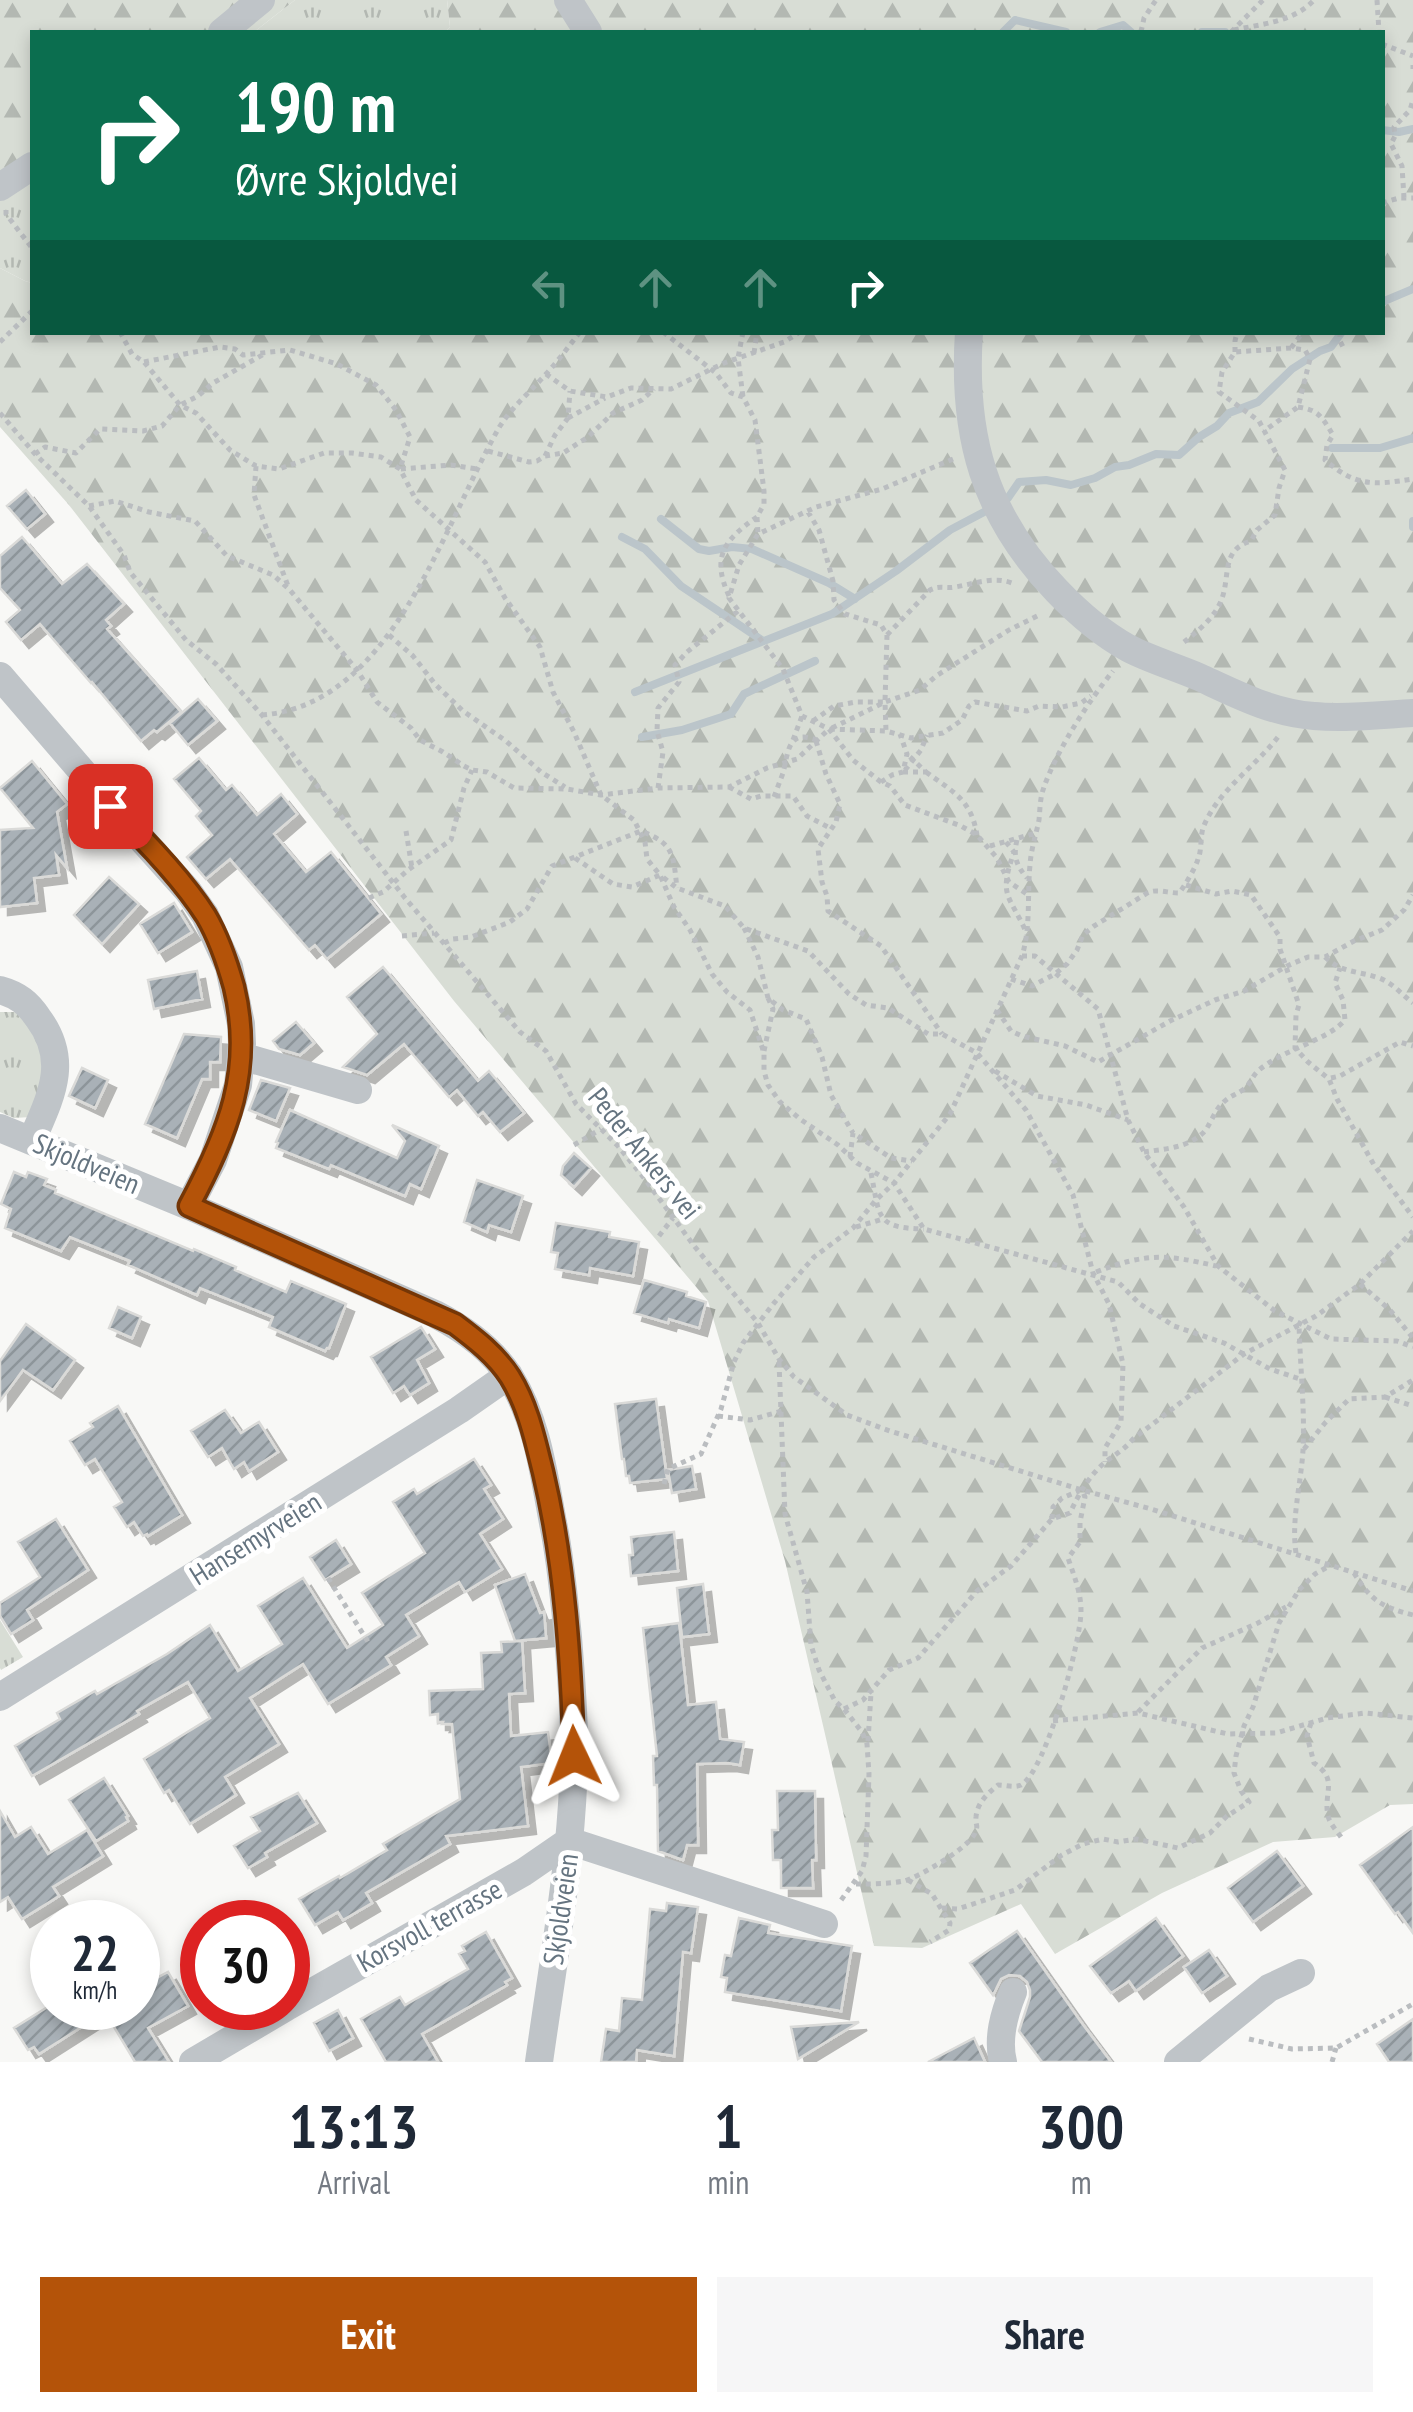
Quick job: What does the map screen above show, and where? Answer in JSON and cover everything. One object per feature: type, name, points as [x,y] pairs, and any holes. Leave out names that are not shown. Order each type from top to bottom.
[{"type":"street","points":[[224,30],[260,0]]},
{"type":"street","points":[[568,0],[587,30]]},
{"type":"street","points":[[1,186],[30,167]]},
{"type":"street","points":[[968,335],[968,410],[975,450],[1012,535],[1037,570],[1073,607],[1120,642],[1256,704],[1314,716],[1413,713]]},
{"type":"street","points":[[0,676],[188,891],[205,915],[229,967],[241,1024],[238,1086],[213,1160],[189,1206]]},
{"type":"street","points":[[0,990],[28,1004],[44,1025],[56,1060],[51,1098],[32,1140]]},
{"type":"street","points":[[241,1056],[358,1090]]},
{"type":"street","name":"Skjoldveien","points":[[0,1128],[189,1206],[455,1324],[492,1355],[509,1376],[530,1420],[558,1542],[572,1682],[574,1756],[569,1842],[539,2062]]},
{"type":"street","name":"Hansemyrveien","points":[[0,1697],[509,1376]]},
{"type":"street","points":[[569,1842],[824,1924]]},
{"type":"street","name":"Korsvoll terrasse","points":[[310,1993],[524,1872],[569,1842]]},
{"type":"street","points":[[1178,2062],[1269,1988],[1300,1973]]},
{"type":"street","points":[[1004,2062],[1002,2028],[1013,1992]]},
{"type":"street","name":"Korsvoll terrasse","points":[[193,2062],[247,2030]]},
{"type":"path","points":[[1141,30],[1156,0]]},
{"type":"path","points":[[1233,30],[1262,0]]},
{"type":"path","points":[[1236,30],[1281,20],[1307,8],[1314,0]]},
{"type":"path","points":[[1377,0],[1379,30]]},
{"type":"path","points":[[1385,45],[1413,56]]},
{"type":"path","points":[[1404,198],[1402,166],[1391,144],[1394,126],[1413,100]]},
{"type":"path","points":[[1,186],[6,214],[30,245]]},
{"type":"path","points":[[1385,202],[1413,198]]},
{"type":"path","points":[[0,342],[30,313]]},
{"type":"path","points":[[122,335],[132,354],[144,362],[180,405],[196,414],[230,450],[256,466],[279,469],[324,453],[381,457],[400,470],[416,500],[486,562],[504,598],[540,646],[552,692],[601,795],[634,820],[645,842],[647,859],[660,875],[677,888],[725,906],[744,928],[758,957],[773,1009],[764,1053],[768,1085],[780,1102],[850,1157],[894,1183],[924,1229]]},
{"type":"path","points":[[262,715],[312,703],[358,670],[388,634],[421,586],[502,424],[578,335]]},
{"type":"path","points":[[667,335],[711,370],[731,392],[743,397]]},
{"type":"path","points":[[742,335],[738,358],[743,397],[755,420],[764,504],[757,517],[723,548],[720,577],[729,598],[782,669],[802,716],[786,751],[774,796]]},
{"type":"path","points":[[754,353],[757,335]]},
{"type":"path","points":[[546,456],[568,418],[607,397],[630,388],[671,390],[795,335]]},
{"type":"path","points":[[1168,664],[1176,647],[1216,612],[1232,552],[1238,544],[1251,541],[1257,530],[1275,515],[1285,470],[1260,421],[1219,392],[1222,372],[1235,352],[1236,335]]},
{"type":"path","points":[[1291,348],[1301,335]]},
{"type":"path","points":[[1340,335],[1344,349]]},
{"type":"path","points":[[144,362],[220,346],[244,354],[290,350],[337,364],[376,385],[396,410],[410,437],[400,470]]},
{"type":"path","points":[[1235,352],[1291,348],[1305,350],[1310,359],[1298,407],[1264,431]]},
{"type":"path","points":[[35,454],[46,447],[76,453],[100,429],[143,431],[162,426],[180,405],[268,352]]},
{"type":"path","points":[[546,374],[570,391],[607,397]]},
{"type":"path","points":[[488,451],[522,462],[553,456],[571,449],[613,413],[642,400],[654,389]]},
{"type":"path","points":[[568,418],[570,391]]},
{"type":"path","points":[[1298,407],[1318,412],[1333,434],[1325,460],[1340,473],[1356,481],[1388,483],[1413,479]]},
{"type":"path","name":"Peder Ankers vei","points":[[0,412],[35,454],[89,506],[124,556],[130,572],[158,607],[262,715],[393,884],[520,1032],[546,1051],[576,1104],[644,1178],[758,1324],[794,1377],[847,1415],[925,1443],[1413,1591]]},
{"type":"path","points":[[729,598],[738,565],[758,534],[975,450]]},
{"type":"path","points":[[400,470],[451,465],[478,469]]},
{"type":"path","points":[[256,466],[254,495],[289,589]]},
{"type":"path","points":[[89,506],[115,501],[195,521],[227,556],[274,575],[289,589],[358,670],[378,702],[420,740],[472,770],[487,772],[514,788],[567,788],[601,795],[658,788],[729,787],[767,768],[797,759],[829,729],[920,690],[1030,618],[1073,607]]},
{"type":"path","points":[[808,512],[819,530],[833,581],[834,600],[845,614],[881,625],[886,635],[886,731]]},
{"type":"path","points":[[757,517],[758,534]]},
{"type":"path","points":[[886,635],[937,586],[953,588],[1002,579],[1012,583],[1037,570]]},
{"type":"path","points":[[658,788],[663,752],[657,731],[658,708],[679,682],[675,664],[738,611]]},
{"type":"path","points":[[388,634],[464,710],[567,788]]},
{"type":"path","points":[[664,1484],[668,1469],[701,1454],[743,1343],[814,1258],[853,1228],[894,1183],[950,1114],[1028,936],[1028,880],[1042,791],[1094,694],[1109,676]]},
{"type":"path","points":[[802,716],[829,729],[886,731],[912,738],[943,732],[962,720],[975,702],[1026,711],[1039,706],[1081,703],[1094,694]]},
{"type":"path","points":[[813,721],[834,706],[885,702]]},
{"type":"path","points":[[1011,979],[1032,986],[1068,964],[1083,935],[1094,926],[1149,892],[1179,893],[1198,859],[1203,828],[1218,802],[1278,738],[1277,716],[1282,711]]},
{"type":"path","points":[[829,729],[852,760],[890,786],[905,805],[977,835],[989,846],[1009,882],[1027,894]]},
{"type":"path","points":[[900,734],[908,754],[974,814],[977,835]]},
{"type":"path","points":[[904,772],[927,735]]},
{"type":"path","points":[[794,740],[807,736],[816,740],[840,804],[836,822],[818,848],[828,910],[881,946],[942,1034],[977,1053],[1026,1110],[1073,1195],[1093,1273],[1109,1304],[1123,1364],[1120,1422],[1105,1448],[1105,1462]]},
{"type":"path","points":[[904,772],[908,754]]},
{"type":"path","points":[[369,898],[451,840],[472,770]]},
{"type":"path","points":[[881,782],[904,772],[926,772]]},
{"type":"path","points":[[729,787],[751,799],[793,796],[807,816],[830,828]]},
{"type":"path","points":[[406,831],[412,868]]},
{"type":"path","points":[[444,943],[510,922],[527,910],[552,866],[641,831],[658,838],[672,854],[677,888]]},
{"type":"path","points":[[989,846],[1036,833]]},
{"type":"path","points":[[1017,840],[1004,892],[1028,936]]},
{"type":"path","points":[[1006,842],[1028,880]]},
{"type":"path","points":[[574,858],[613,884],[632,887],[660,875]]},
{"type":"path","points":[[660,875],[712,974],[750,1010],[764,1053]]},
{"type":"path","points":[[1186,885],[1216,894],[1232,891],[1251,895],[1280,937],[1280,949],[1299,1005],[1294,1048],[1329,1079],[1374,1165],[1413,1217]]},
{"type":"path","points":[[997,1010],[1011,1031],[1065,1046],[1098,1062],[1287,966],[1308,957],[1325,956],[1382,930],[1404,910],[1413,895]]},
{"type":"path","points":[[744,928],[808,951],[849,994],[866,1004],[888,1008],[928,1034],[942,1034]]},
{"type":"path","points":[[402,936],[435,933]]},
{"type":"path","points":[[1022,956],[1035,956],[1098,1009],[1128,1120],[1144,1152],[1184,1207],[1218,1266],[1275,1311],[1331,1339],[1397,1341],[1413,1347]]},
{"type":"path","points":[[1325,956],[1340,968],[1392,985],[1413,1003]]},
{"type":"path","points":[[1144,1152],[1178,1147],[1205,1132],[1229,1096],[1246,1088],[1257,1072],[1294,1048],[1337,1030],[1345,1020],[1343,1000],[1335,984],[1340,968]]},
{"type":"path","points":[[768,998],[783,1010],[806,1019],[822,1057],[831,1095],[853,1134],[891,1158],[912,1161]]},
{"type":"path","points":[[1329,1079],[1400,1042],[1413,1046]]},
{"type":"path","points":[[988,1067],[1038,1096],[1086,1105],[1128,1120]]},
{"type":"path","points":[[574,1146],[600,1130]]},
{"type":"path","points":[[850,1157],[853,1134]]},
{"type":"path","points":[[871,1170],[876,1200],[883,1219],[890,1225],[924,1229],[1118,1282],[1140,1304],[1174,1326],[1300,1379]]},
{"type":"path","points":[[658,1234],[673,1218]]},
{"type":"path","points":[[853,1228],[883,1219]]},
{"type":"path","points":[[844,1709],[871,1693],[889,1670],[918,1658],[977,1591],[1011,1566],[1052,1518],[1070,1513],[1095,1472],[1124,1451],[1133,1438],[1244,1354],[1316,1316],[1360,1284],[1413,1231]]},
{"type":"path","points":[[1093,1273],[1130,1259],[1173,1256],[1218,1266]]},
{"type":"path","points":[[1360,1284],[1411,1334],[1397,1341]]},
{"type":"path","points":[[1296,1553],[1304,1423],[1299,1323]]},
{"type":"path","points":[[779,1359],[785,1514],[807,1592],[811,1645],[835,1702],[862,1732],[867,1744]]},
{"type":"path","points":[[1386,1398],[1413,1380]]},
{"type":"path","points":[[1302,1451],[1349,1399],[1386,1398],[1413,1406]]},
{"type":"path","points":[[718,1416],[750,1420],[782,1411]]},
{"type":"path","points":[[1052,1518],[1053,1506],[1082,1490]]},
{"type":"path","points":[[871,1693],[866,1856],[854,1884],[908,1880],[967,1845],[974,1836],[980,1803],[998,1785],[1014,1787],[1028,1779],[1043,1757],[1067,1686],[1080,1626],[1080,1594],[1068,1558],[1080,1542],[1085,1497],[1082,1490]]},
{"type":"path","points":[[942,1908],[958,1910],[1014,1890],[1083,1844],[1104,1839],[1136,1839],[1178,1848],[1210,1834],[1227,1816],[1249,1802],[1234,1772],[1242,1734],[1278,1623],[1298,1590],[1331,1565]]},
{"type":"path","points":[[1353,1572],[1366,1593],[1381,1604],[1393,1612],[1413,1616]]},
{"type":"path","points":[[328,1578],[370,1645]]},
{"type":"path","points":[[1138,1713],[1202,1648],[1288,1606]]},
{"type":"path","points":[[1053,1721],[1138,1713],[1242,1734],[1276,1733],[1327,1718],[1365,1714],[1413,1718]]},
{"type":"path","points":[[1312,1722],[1306,1736],[1314,1763],[1328,1778],[1328,1815],[1342,1837]]},
{"type":"path","points":[[908,1880],[932,1894],[950,1923],[949,1930],[930,1942]]},
{"type":"path","points":[[1212,2034],[1234,2034],[1292,2049],[1336,2048],[1413,2004]]},
{"type":"path","points":[[1332,2062],[1336,2048]]},
{"type":"green space","points":[[0,0],[295,0],[257,30],[30,30],[30,180],[0,199]]},
{"type":"green space","points":[[295,0],[447,0],[450,27],[447,30],[257,30]]},
{"type":"green space","points":[[447,0],[1413,0],[1413,1804],[1390,1805],[1335,1837],[1273,1842],[1162,1893],[1055,1954],[1021,1904],[922,1948],[874,1946],[785,1561],[708,1301],[454,1001],[69,505],[0,427],[0,268],[30,282],[30,335],[1385,335],[1385,30],[447,30]]},
{"type":"green space","points":[[30,180],[30,282],[0,268],[0,199]]},
{"type":"green space","points":[[0,1012],[19,1012],[49,1061],[31,1117],[14,1118],[0,1112]]},
{"type":"green space","points":[[0,1620],[23,1657],[1,1670],[0,1668]]},
{"type":"building","points":[[26,490],[45,514],[27,529],[7,506]]},
{"type":"building","points":[[22,537],[62,584],[87,564],[124,604],[106,620],[111,626],[107,629],[181,712],[157,732],[154,730],[141,741],[40,624],[21,640],[6,622],[20,610],[0,588],[0,556]]},
{"type":"building","points":[[198,699],[217,721],[188,745],[170,723]]},
{"type":"building","points":[[199,758],[226,790],[232,785],[257,815],[281,794],[297,814],[274,834],[306,872],[331,852],[381,914],[327,959],[315,945],[309,950],[230,859],[206,879],[187,857],[212,835],[196,816],[201,811],[174,779]]},
{"type":"building","points":[[32,761],[67,804],[57,812],[67,868],[56,855],[59,875],[34,878],[37,903],[0,907],[0,830],[33,828],[0,788]]},
{"type":"building","points":[[109,877],[139,904],[102,944],[74,915]]},
{"type":"building","points":[[174,903],[192,932],[158,953],[140,924]]},
{"type":"building","points":[[383,967],[478,1081],[489,1071],[524,1113],[500,1132],[483,1112],[478,1116],[457,1090],[449,1097],[404,1044],[367,1075],[343,1067],[377,1034],[347,997]]},
{"type":"building","points":[[197,971],[202,999],[154,1009],[148,980]]},
{"type":"building","points":[[296,1022],[314,1043],[300,1055],[279,1049],[273,1041]]},
{"type":"building","points":[[184,1034],[221,1037],[220,1062],[210,1062],[210,1079],[202,1079],[177,1138],[145,1124]]},
{"type":"building","points":[[82,1068],[108,1080],[95,1108],[69,1096]]},
{"type":"building","points":[[261,1080],[290,1088],[276,1121],[249,1110]]},
{"type":"building","points":[[290,1110],[397,1158],[405,1141],[392,1125],[439,1146],[421,1189],[410,1184],[405,1196],[331,1165],[329,1169],[276,1148]]},
{"type":"building","points":[[574,1153],[591,1168],[574,1187],[561,1175]]},
{"type":"building","points":[[14,1172],[47,1179],[44,1185],[56,1190],[55,1193],[236,1267],[235,1270],[286,1292],[291,1281],[346,1304],[329,1348],[325,1351],[269,1327],[273,1317],[200,1288],[197,1295],[128,1265],[130,1261],[70,1237],[61,1251],[5,1228],[11,1209],[1,1204]]},
{"type":"building","points":[[477,1180],[523,1196],[511,1232],[489,1225],[487,1232],[464,1222]]},
{"type":"building","points":[[556,1223],[610,1232],[609,1237],[639,1242],[633,1276],[590,1268],[589,1275],[555,1269],[558,1253],[551,1252]]},
{"type":"building","points":[[644,1280],[687,1292],[686,1296],[706,1302],[699,1328],[634,1313]]},
{"type":"building","points":[[118,1307],[141,1317],[132,1338],[109,1328]]},
{"type":"building","points":[[26,1324],[75,1360],[53,1390],[23,1370],[0,1401],[0,1361]]},
{"type":"building","points":[[421,1327],[435,1349],[417,1360],[429,1383],[410,1395],[404,1386],[393,1393],[371,1357]]},
{"type":"building","points":[[656,1399],[667,1479],[630,1483],[622,1459],[615,1404]]},
{"type":"building","points":[[118,1406],[182,1515],[148,1536],[143,1536],[134,1522],[127,1527],[114,1507],[122,1502],[95,1459],[85,1465],[70,1441]]},
{"type":"building","points":[[225,1410],[241,1433],[259,1422],[278,1452],[249,1471],[244,1462],[234,1469],[222,1448],[208,1457],[191,1431]]},
{"type":"building","points":[[474,1459],[491,1485],[484,1489],[503,1519],[480,1534],[502,1569],[465,1592],[459,1582],[406,1615],[419,1636],[386,1657],[391,1665],[328,1704],[303,1664],[250,1698],[279,1744],[225,1777],[236,1795],[190,1824],[169,1790],[164,1793],[144,1759],[210,1718],[188,1682],[32,1776],[15,1746],[60,1719],[57,1713],[167,1654],[210,1625],[238,1671],[282,1644],[258,1606],[303,1578],[347,1648],[383,1625],[362,1593],[425,1553],[393,1502],[414,1489],[417,1494]]},
{"type":"building","points":[[692,1466],[696,1489],[672,1493],[668,1470]]},
{"type":"building","points":[[56,1519],[88,1570],[27,1610],[33,1620],[11,1634],[0,1616],[0,1603],[40,1577],[18,1542]]},
{"type":"building","points":[[674,1532],[678,1571],[631,1576],[631,1537]]},
{"type":"building","points":[[336,1540],[351,1564],[325,1580],[310,1557]]},
{"type":"building","points":[[525,1574],[540,1613],[544,1612],[546,1638],[515,1641],[495,1585]]},
{"type":"building","points":[[703,1584],[709,1634],[682,1637],[677,1588]]},
{"type":"building","points":[[679,1623],[688,1705],[716,1702],[720,1739],[744,1742],[740,1765],[697,1764],[698,1845],[687,1845],[683,1860],[658,1851],[653,1756],[657,1756],[643,1628]]},
{"type":"building","points":[[522,1641],[525,1693],[509,1694],[511,1736],[548,1732],[552,1763],[521,1767],[528,1826],[446,1836],[450,1844],[366,1893],[372,1903],[343,1920],[338,1912],[315,1925],[310,1917],[310,1900],[299,1899],[387,1850],[383,1844],[460,1799],[452,1724],[438,1722],[438,1714],[430,1715],[429,1691],[483,1689],[481,1653],[502,1652],[501,1642]]},
{"type":"building","points":[[104,1778],[128,1821],[96,1841],[69,1800]]},
{"type":"building","points":[[777,1791],[815,1791],[813,1888],[781,1888],[781,1860],[773,1860],[772,1830],[778,1830]]},
{"type":"building","points":[[298,1793],[317,1823],[265,1853],[267,1857],[248,1868],[234,1846],[260,1831],[251,1817]]},
{"type":"building","points":[[0,1811],[15,1837],[31,1827],[48,1854],[87,1830],[103,1856],[53,1887],[59,1896],[53,1900],[30,1900],[30,1914],[22,1919],[8,1897],[0,1902]]},
{"type":"building","points":[[1413,1827],[1413,1933],[1360,1865]]},
{"type":"building","points":[[1277,1851],[1303,1886],[1253,1922],[1228,1888]]},
{"type":"building","points":[[667,1903],[698,1907],[691,1953],[683,1952],[674,2056],[637,2050],[636,2062],[601,2062],[606,2029],[619,2031],[622,1998],[642,2000],[650,1909],[666,1911]]},
{"type":"building","points":[[739,1918],[770,1925],[768,1933],[852,1946],[841,2011],[725,1992],[727,1978],[721,1977],[725,1955],[731,1956]]},
{"type":"building","points":[[1156,1918],[1183,1956],[1136,1991],[1129,1981],[1111,1993],[1090,1966]]},
{"type":"building","points":[[1017,1931],[1111,2062],[1042,2062],[1019,2031],[1030,1997],[1027,1982],[1020,1976],[1009,1975],[1001,1979],[993,1995],[970,1963]]},
{"type":"building","points":[[486,1932],[512,1978],[505,1982],[507,1985],[422,2034],[438,2062],[386,2062],[361,2019],[400,1997],[405,2005],[468,1969],[459,1954],[465,1951],[462,1946]]},
{"type":"building","points":[[1209,1950],[1227,1976],[1202,1993],[1184,1967]]},
{"type":"building","points":[[168,1972],[180,1992],[180,2010],[160,2021],[160,1976]]},
{"type":"building","points":[[338,2010],[353,2038],[329,2051],[314,2023]]},
{"type":"building","points":[[30,2018],[30,2030],[77,2030],[39,2054],[34,2047],[28,2050],[14,2028]]},
{"type":"building","points":[[1413,2019],[1413,2062],[1389,2062],[1377,2044]]},
{"type":"building","points":[[859,2022],[798,2059],[791,2027]]},
{"type":"building","points":[[116,2030],[149,2030],[169,2062],[135,2062]]},
{"type":"building","points":[[974,2038],[985,2062],[928,2062]]},
{"type":"waterway","points":[[1005,30],[1015,20],[1058,30]]},
{"type":"waterway","points":[[1107,30],[1123,25],[1129,30]]},
{"type":"waterway","points":[[1385,130],[1413,129]]},
{"type":"waterway","points":[[1385,301],[1413,289]]},
{"type":"waterway","points":[[1008,498],[1019,482],[1046,480],[1071,485],[1156,454],[1179,455],[1229,413],[1258,402],[1292,369],[1331,347],[1340,335]]},
{"type":"waterway","points":[[1332,448],[1380,448],[1413,438]]},
{"type":"waterway","points":[[635,692],[832,614],[950,530],[986,511]]},
{"type":"waterway","points":[[661,519],[699,549],[752,549],[829,583],[855,599]]},
{"type":"waterway","points":[[1413,521],[1413,527]]},
{"type":"waterway","points":[[622,537],[645,549],[681,586],[763,641]]},
{"type":"waterway","points":[[642,737],[682,730],[731,714],[744,694],[815,661]]},
{"type":"route","points":[[110,806],[205,915],[229,967],[236,996],[242,1044],[238,1086],[213,1160],[189,1206],[455,1324],[492,1355],[520,1396],[530,1420],[558,1542],[572,1682],[574,1756]]}]
